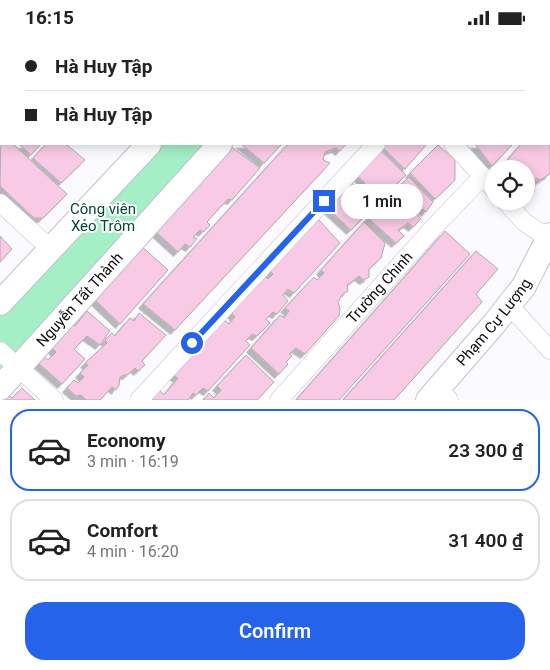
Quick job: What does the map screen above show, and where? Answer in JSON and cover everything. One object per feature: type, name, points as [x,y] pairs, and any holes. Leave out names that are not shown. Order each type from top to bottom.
[{"type":"street","points":[[0,303],[148,145]]},
{"type":"street","name":"Nguyễn Tất Thành","points":[[0,388],[219,145]]},
{"type":"street","points":[[139,400],[375,145]]},
{"type":"street","points":[[454,145],[485,180]]},
{"type":"street","name":"Trường Chinh","points":[[279,400],[434,227],[485,185]]},
{"type":"street","points":[[0,203],[51,249]]},
{"type":"street","points":[[513,210],[524,222],[549,237]]},
{"type":"street","name":"Phạm Cự Lượng","points":[[438,396],[524,286],[549,237]]},
{"type":"street","points":[[509,305],[550,350]]},
{"type":"street","points":[[0,351],[54,400]]},
{"type":"green space","name":"Công viên Xẻo Trôm","points":[[132,145],[207,145],[0,372],[0,290]]},
{"type":"building","points":[[1,145],[14,145],[67,194],[43,218],[34,218],[0,186]]},
{"type":"building","points":[[20,145],[40,145],[31,155]]},
{"type":"building","points":[[45,145],[67,145],[85,160],[61,183],[33,158]]},
{"type":"building","points":[[242,145],[281,145],[264,163]]},
{"type":"building","points":[[287,145],[345,145],[340,151],[336,148],[325,152],[323,160],[330,163],[175,330],[143,304]]},
{"type":"building","points":[[380,145],[426,145],[405,169]]},
{"type":"building","points":[[438,145],[455,160],[455,180],[435,199],[410,173]]},
{"type":"building","points":[[476,145],[512,145],[498,160],[487,160]]},
{"type":"building","points":[[520,145],[550,145],[550,174],[540,180],[536,178],[535,185],[535,160],[508,160]]},
{"type":"building","points":[[230,146],[260,168],[232,200],[228,199],[214,214],[207,222],[210,225],[203,232],[200,230],[193,237],[197,239],[190,247],[185,244],[178,252],[154,230]]},
{"type":"building","points":[[377,147],[406,175],[373,207],[370,206],[369,209],[363,210],[367,214],[351,230],[326,207],[349,180],[359,190],[365,183],[354,173]]},
{"type":"building","points":[[409,177],[433,202],[426,212],[423,209],[417,214],[421,219],[413,227],[408,223],[398,230],[404,236],[396,243],[368,218],[393,192],[398,196],[404,191],[399,186]]},
{"type":"building","points":[[313,219],[316,222],[318,219],[340,243],[294,293],[288,289],[283,295],[288,301],[277,314],[273,312],[266,319],[270,323],[257,336],[252,334],[246,341],[250,345],[208,391],[203,388],[196,395],[193,393],[188,400],[151,400],[159,390],[164,395],[178,378],[171,373],[223,319],[229,324],[235,317],[232,313],[236,308],[233,304],[245,298],[259,283],[256,280],[262,273],[268,279],[273,274],[266,266]]},
{"type":"building","points":[[364,222],[385,243],[381,258],[369,269],[369,277],[364,280],[359,276],[347,285],[348,291],[342,295],[338,302],[339,316],[305,354],[296,348],[289,354],[292,356],[286,362],[288,364],[279,374],[251,348],[280,315],[284,318],[289,311],[285,308],[314,277],[317,280],[324,273],[321,270]]},
{"type":"building","points":[[445,231],[470,254],[339,400],[296,400]]},
{"type":"building","points":[[0,236],[12,249],[0,262]]},
{"type":"building","points":[[140,245],[168,270],[120,324],[94,299]]},
{"type":"building","points":[[476,251],[498,269],[476,294],[482,302],[394,400],[343,400]]},
{"type":"building","points":[[87,311],[110,331],[100,345],[87,336],[74,349],[85,359],[62,384],[37,362],[43,356],[48,360],[56,352],[50,346],[68,319],[75,326]]},
{"type":"building","points":[[139,313],[166,335],[142,361],[145,365],[138,371],[135,368],[127,375],[120,377],[116,390],[112,387],[100,400],[86,400],[81,395],[76,396],[67,388],[74,380],[78,383],[84,377],[80,373],[88,365],[85,363],[107,343],[105,340],[112,333],[115,336],[130,318],[134,321]]},
{"type":"building","points":[[246,355],[274,382],[257,400],[203,400],[209,393],[214,398],[221,390],[217,386]]},
{"type":"building","points":[[22,388],[35,400],[0,400],[0,396],[5,392],[12,398]]},
{"type":"route","points":[[192,343],[324,201]]}]
